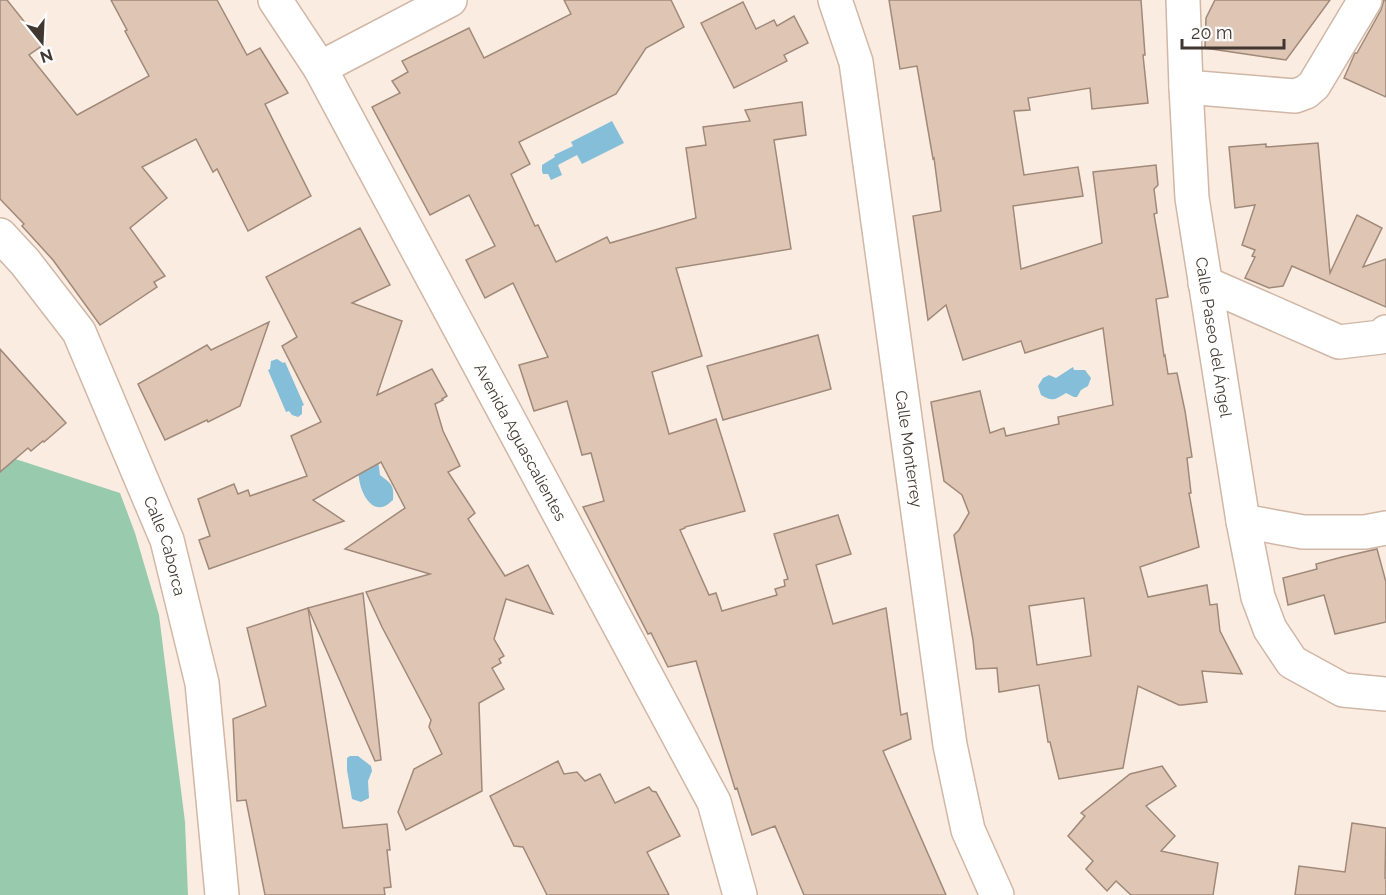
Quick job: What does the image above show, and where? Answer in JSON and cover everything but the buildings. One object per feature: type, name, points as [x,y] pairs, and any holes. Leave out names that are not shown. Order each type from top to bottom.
[{"type":"street","name":"Avenida Aguascalientes","points":[[275,0],[320,68],[714,802],[740,895]]},
{"type":"street","points":[[320,68],[450,0]]},
{"type":"street","name":"Calle Monterrey","points":[[835,0],[856,62],[950,745],[968,830],[997,895]]},
{"type":"street","name":"Calle Paseo del Ángel","points":[[1183,0],[1192,198],[1243,521],[1258,597],[1270,629],[1292,662],[1342,690],[1386,694]]},
{"type":"street","points":[[1186,87],[1295,96],[1306,92],[1314,86],[1365,0]]},
{"type":"street","name":"Calle Caborca","points":[[0,235],[25,262],[79,332],[167,540],[202,683],[222,895]]},
{"type":"street","points":[[1205,283],[1338,342],[1381,337],[1386,332]]},
{"type":"street","points":[[1243,521],[1304,532],[1365,532],[1386,528]]},
{"type":"green space","points":[[0,454],[120,493],[135,533],[159,615],[185,822],[188,895],[0,895]]},
{"type":"water","points":[[612,121],[624,143],[582,164],[577,155],[558,165],[562,175],[551,180],[548,174],[543,174],[542,165],[555,157],[554,155],[573,146],[571,142]]},
{"type":"water","points":[[277,359],[285,362],[304,405],[302,414],[298,417],[289,411],[286,412],[268,370],[271,361]]},
{"type":"water","points":[[1073,367],[1074,370],[1085,370],[1091,378],[1088,386],[1081,390],[1077,397],[1066,393],[1056,399],[1048,399],[1041,395],[1038,386],[1043,378],[1049,375],[1056,378]]},
{"type":"water","points":[[378,460],[380,475],[391,485],[393,495],[392,501],[380,507],[370,503],[367,499],[361,488],[359,475],[359,464]]},
{"type":"water","points":[[358,756],[371,766],[372,771],[368,781],[369,798],[361,802],[352,799],[347,770],[347,758]]}]
